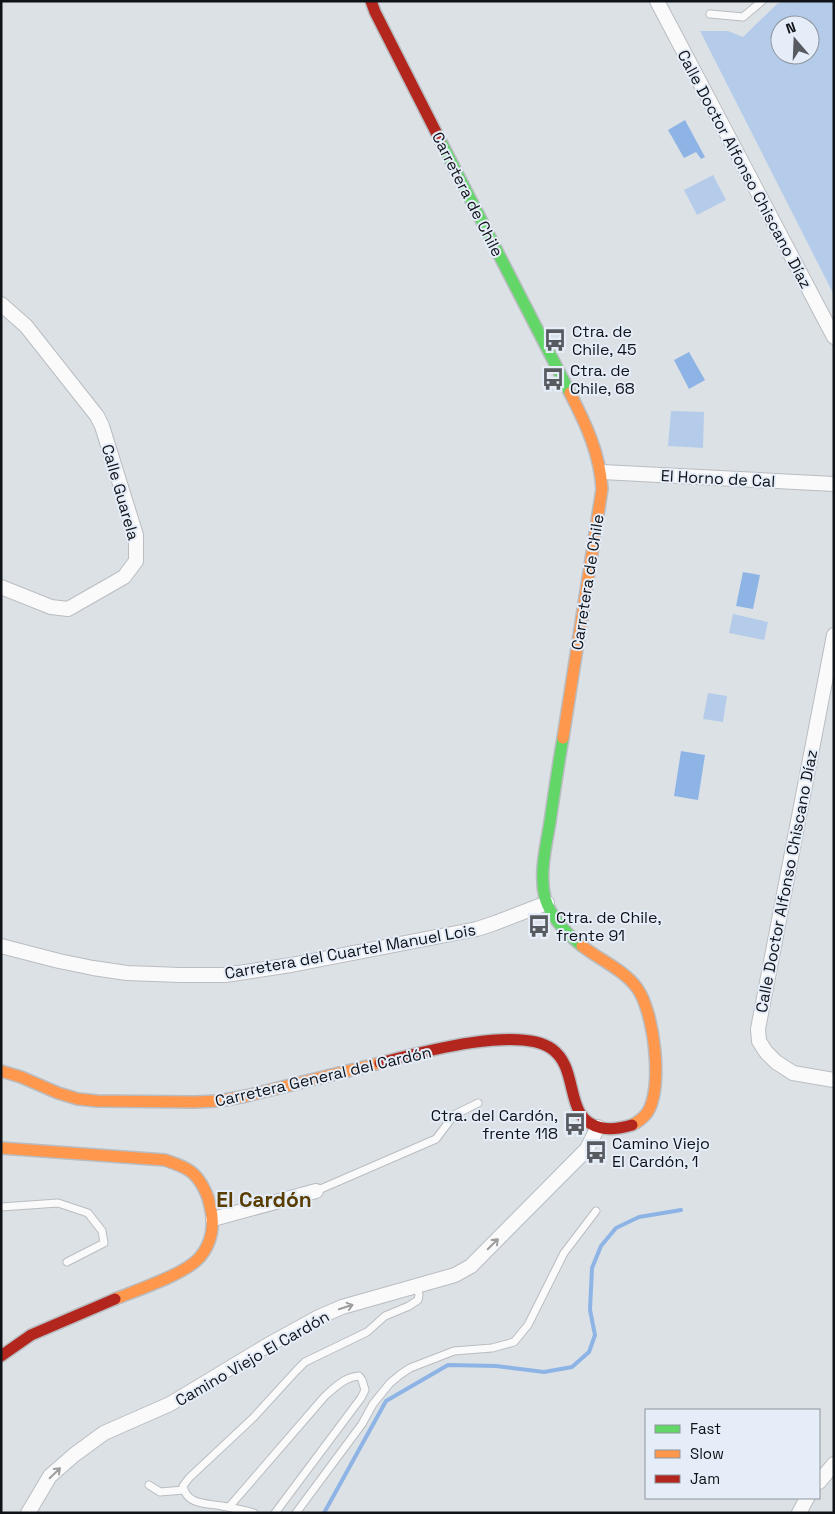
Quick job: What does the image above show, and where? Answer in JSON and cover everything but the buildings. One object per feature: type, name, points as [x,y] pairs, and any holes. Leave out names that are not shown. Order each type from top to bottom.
[{"type":"street","name":"Carretera de Chile","points":[[371,1],[574,401],[595,446],[602,472],[601,499],[545,851],[543,887],[547,903],[554,918],[564,931],[634,984],[642,995],[650,1019],[655,1051],[655,1082],[650,1107],[646,1116],[632,1125],[622,1128],[598,1127]]},
{"type":"street","name":"Calle Doctor Alfonso Chiscano Díaz","points":[[657,1],[834,337]]},
{"type":"street","name":"Calle Guarela","points":[[1,304],[26,326],[102,426],[136,535],[136,561],[124,577],[68,609],[51,607],[1,587]]},
{"type":"street","name":"El Horno de Cal","points":[[602,472],[834,484]]},
{"type":"street","name":"Calle Doctor Alfonso Chiscano Díaz","points":[[834,634],[758,1029],[759,1041],[776,1062],[793,1073],[834,1080]]},
{"type":"street","name":"Carretera del Cuartel Manuel Lois","points":[[1,946],[59,962],[127,973],[225,975],[291,965],[477,929],[547,903]]},
{"type":"street","name":"Carretera General del Cardón","points":[[1,1071],[15,1074],[48,1089],[79,1099],[190,1104],[234,1099],[440,1049],[492,1041],[526,1040],[543,1043],[560,1056],[568,1071],[578,1111],[588,1122],[598,1127]]},
{"type":"street","name":"Camino Viejo El Cardón","points":[[28,1513],[50,1476],[104,1433],[170,1404],[268,1345],[319,1317],[342,1308],[455,1275],[471,1266],[587,1149],[598,1127]]},
{"type":"street","points":[[1,1148],[164,1160],[190,1171],[203,1186],[213,1219],[211,1238],[200,1257],[179,1272],[31,1335],[1,1356]]},
{"type":"street","points":[[213,1219],[316,1191]]},
{"type":"street","points":[[820,1481],[834,1464]]},
{"type":"street","points":[[799,1513],[806,1499]]},
{"type":"lane","points":[[710,14],[743,17],[762,1]]},
{"type":"lane","points":[[316,1191],[436,1139],[454,1115],[478,1103]]},
{"type":"lane","points":[[1,1208],[58,1203],[88,1213],[102,1231],[104,1243],[67,1262]]},
{"type":"lane","points":[[296,1513],[362,1424],[373,1404],[390,1383],[401,1374],[410,1368],[454,1351],[492,1348],[514,1342],[528,1325],[564,1253],[596,1212]]},
{"type":"lane","points":[[254,1513],[220,1505],[204,1505],[196,1502],[188,1497],[183,1486],[254,1417],[305,1362],[368,1332],[385,1316],[418,1300],[417,1286]]},
{"type":"lane","points":[[229,1507],[325,1396],[337,1385],[352,1377],[359,1376],[365,1390],[361,1398],[275,1513]]},
{"type":"lane","points":[[148,1485],[160,1492],[184,1490]]},
{"type":"shaded area","points":[[783,1],[834,1],[834,295],[700,31],[728,31],[743,37],[777,4]]},
{"type":"shaded area","points":[[685,120],[705,157],[701,159],[696,152],[684,158],[668,130]]},
{"type":"shaded area","points":[[713,175],[726,200],[697,215],[684,190]]},
{"type":"shaded area","points":[[689,352],[705,380],[689,389],[674,360]]},
{"type":"shaded area","points":[[671,411],[704,412],[703,448],[668,446]]},
{"type":"shaded area","points":[[743,572],[760,575],[753,609],[736,606]]},
{"type":"shaded area","points":[[733,614],[768,622],[764,640],[729,633]]},
{"type":"shaded area","points":[[708,693],[727,696],[723,722],[703,719]]},
{"type":"shaded area","points":[[681,751],[705,755],[698,800],[674,796]]},
{"type":"waterway","points":[[324,1513],[386,1401],[448,1365],[496,1366],[544,1372],[572,1367],[589,1352],[595,1335],[590,1310],[592,1268],[601,1246],[616,1228],[639,1217],[681,1210]]},
{"type":"traffic: fast","points":[[440,140],[570,393]]},
{"type":"traffic: fast","points":[[563,738],[544,860],[543,889],[555,919],[582,946]]},
{"type":"traffic: slow","points":[[563,738],[602,489],[595,451],[570,393]]},
{"type":"traffic: slow","points":[[582,946],[619,970],[632,982],[643,999],[648,1014],[655,1050],[655,1087],[652,1102],[647,1113],[632,1125]]},
{"type":"traffic: slow","points":[[1,1071],[78,1099],[97,1101],[194,1102],[219,1101],[246,1096],[380,1063]]},
{"type":"traffic: slow","points":[[1,1148],[165,1160],[194,1174],[207,1196],[212,1220],[210,1239],[204,1252],[193,1263],[173,1275],[115,1299]]},
{"type":"traffic: jam","points":[[371,1],[440,140]]},
{"type":"traffic: jam","points":[[380,1063],[468,1043],[493,1040],[537,1042],[552,1049],[561,1058],[576,1105],[581,1115],[590,1123],[610,1129],[632,1125]]},
{"type":"traffic: jam","points":[[1,1356],[31,1335],[115,1299]]},
{"type":"place","name":"Ctra. de Chile, 45","points":[[555,340]]},
{"type":"place","name":"Ctra. de Chile, 68","points":[[553,379]]},
{"type":"place","name":"Ctra. de Chile, frente 91","points":[[539,926]]},
{"type":"place","name":"Ctra. del Cardón, frente 118","points":[[575,1124]]},
{"type":"place","name":"Camino Viejo El Cardón, 1","points":[[596,1152]]},
{"type":"district","name":"El Cardón","points":[[264,1200]]}]
